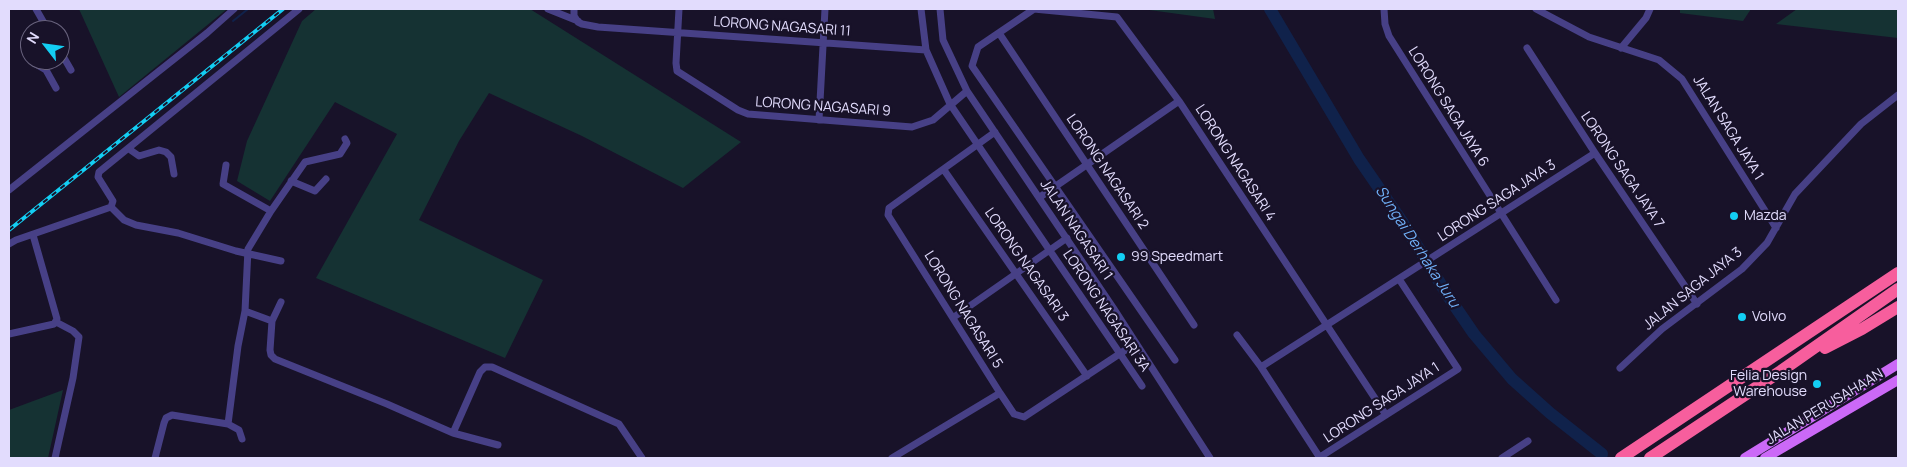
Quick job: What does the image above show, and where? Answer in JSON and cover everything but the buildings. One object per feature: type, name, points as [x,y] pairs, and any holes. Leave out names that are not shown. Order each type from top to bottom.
[{"type":"highway","points":[[1621,458],[1898,273]]},
{"type":"highway","points":[[1650,458],[1898,290]]},
{"type":"highway","points":[[1781,371],[1862,330],[1898,307]]},
{"type":"main road","name":"JALAN PERUSAHAAN","points":[[1745,458],[1898,364]]},
{"type":"main road","name":"JALAN PERUSAHAAN","points":[[1766,458],[1898,380]]},
{"type":"street","points":[[36,9],[42,20]]},
{"type":"street","points":[[9,190],[207,33],[234,9]]},
{"type":"street","points":[[111,206],[113,201],[98,174],[299,9]]},
{"type":"street","name":"LORONG NAGASARI 11","points":[[548,9],[582,24],[598,27],[926,50]]},
{"type":"street","points":[[574,9],[574,16],[578,22]]},
{"type":"street","points":[[677,32],[679,9]]},
{"type":"street","points":[[819,120],[825,9]]},
{"type":"street","points":[[921,9],[926,50],[950,104],[1050,250]]},
{"type":"street","name":"JALAN NAGASARI 1","points":[[940,9],[943,40],[967,91],[1040,197],[1210,458]]},
{"type":"street","name":"LORONG NAGASARI 4","points":[[999,33],[1034,9],[1117,17],[1179,101],[1386,415]]},
{"type":"street","name":"LORONG SAGA JAYA 6","points":[[1384,9],[1388,36],[1556,300]]},
{"type":"street","name":"JALAN SAGA JAYA 1","points":[[1536,9],[1589,37],[1659,60],[1682,78],[1776,228]]},
{"type":"street","points":[[1621,48],[1646,18],[1650,9]]},
{"type":"street","name":"LORONG NAGASARI 9","points":[[677,32],[677,71],[738,110],[748,114],[912,127],[933,120],[967,91]]},
{"type":"street","points":[[999,33],[978,47],[972,66],[1175,360]]},
{"type":"street","name":"LORONG NAGASARI 2","points":[[999,33],[1194,325]]},
{"type":"street","name":"LORONG SAGA JAYA 7","points":[[1527,48],[1697,304]]},
{"type":"street","points":[[46,70],[56,88]]},
{"type":"street","name":"JALAN SAGA JAYA 3","points":[[1620,368],[1662,329],[1742,269],[1767,244],[1795,194],[1861,124],[1898,95]]},
{"type":"street","points":[[1040,197],[1179,101]]},
{"type":"street","points":[[944,170],[995,132]]},
{"type":"street","points":[[228,424],[238,346],[245,311],[248,252],[271,211],[305,162],[340,154],[347,143],[346,139]]},
{"type":"street","points":[[129,149],[138,156],[160,150],[166,152],[171,157],[174,174]]},
{"type":"street","name":"LORONG SAGA JAYA 3","points":[[1260,367],[1327,326],[1595,153]]},
{"type":"street","points":[[226,165],[223,184],[271,211]]},
{"type":"street","name":"LORONG NAGASARI 5","points":[[944,170],[889,208],[888,215],[1014,414],[1024,417],[1086,376]]},
{"type":"street","name":"LORONG NAGASARI 3","points":[[944,170],[1086,376]]},
{"type":"street","points":[[292,181],[316,191],[326,179]]},
{"type":"street","points":[[9,244],[111,206]]},
{"type":"street","points":[[111,206],[124,220],[136,224],[178,233],[281,261]]},
{"type":"street","points":[[33,235],[56,315],[56,322]]},
{"type":"street","points":[[954,317],[1067,238]]},
{"type":"street","name":"LORONG NAGASARI 3A","points":[[1050,250],[1142,386]]},
{"type":"street","name":"LORONG SAGA JAYA 1","points":[[1320,458],[1458,369],[1399,280]]},
{"type":"street","points":[[282,302],[272,321],[271,355],[275,359],[453,433],[498,445]]},
{"type":"street","points":[[245,311],[272,321]]},
{"type":"street","points":[[9,334],[56,322]]},
{"type":"street","points":[[55,458],[73,378],[79,337],[73,331],[56,322]]},
{"type":"street","points":[[1237,335],[1320,458]]},
{"type":"street","points":[[1086,376],[1136,343]]},
{"type":"street","points":[[453,433],[480,372],[485,367],[492,367],[619,424],[642,458]]},
{"type":"street","points":[[892,458],[1000,393]]},
{"type":"street","points":[[155,458],[164,423],[168,416],[228,424],[239,430],[242,439]]},
{"type":"street","points":[[1502,458],[1528,441]]},
{"type":"green space","points":[[79,9],[227,9],[119,97]]},
{"type":"green space","points":[[316,9],[530,9],[741,142],[683,188],[582,136],[489,93],[459,141],[419,220],[543,280],[505,358],[316,278],[397,134],[335,102],[270,201],[237,181],[247,141],[302,21]]},
{"type":"green space","points":[[1142,9],[1213,9],[1215,19]]},
{"type":"green space","points":[[1680,9],[1751,9],[1743,21],[1680,13]]},
{"type":"green space","points":[[1797,9],[1898,9],[1898,38],[1776,24]]},
{"type":"green space","points":[[63,390],[48,458],[9,458],[9,410]]},
{"type":"waterway","points":[[233,21],[248,9]]},
{"type":"waterway","name":"Sungai Derhaka Juru","points":[[1270,9],[1359,159],[1403,223],[1474,334],[1512,379],[1550,413],[1602,454]]},
{"type":"railway","points":[[9,230],[283,9]]},
{"type":"place","name":"Mazda","points":[[1734,216]]},
{"type":"place","name":"99 Speedmart","points":[[1121,257]]},
{"type":"place","name":"Volvo","points":[[1742,317]]},
{"type":"place","name":"Felia Design Warehouse","points":[[1817,384]]}]
